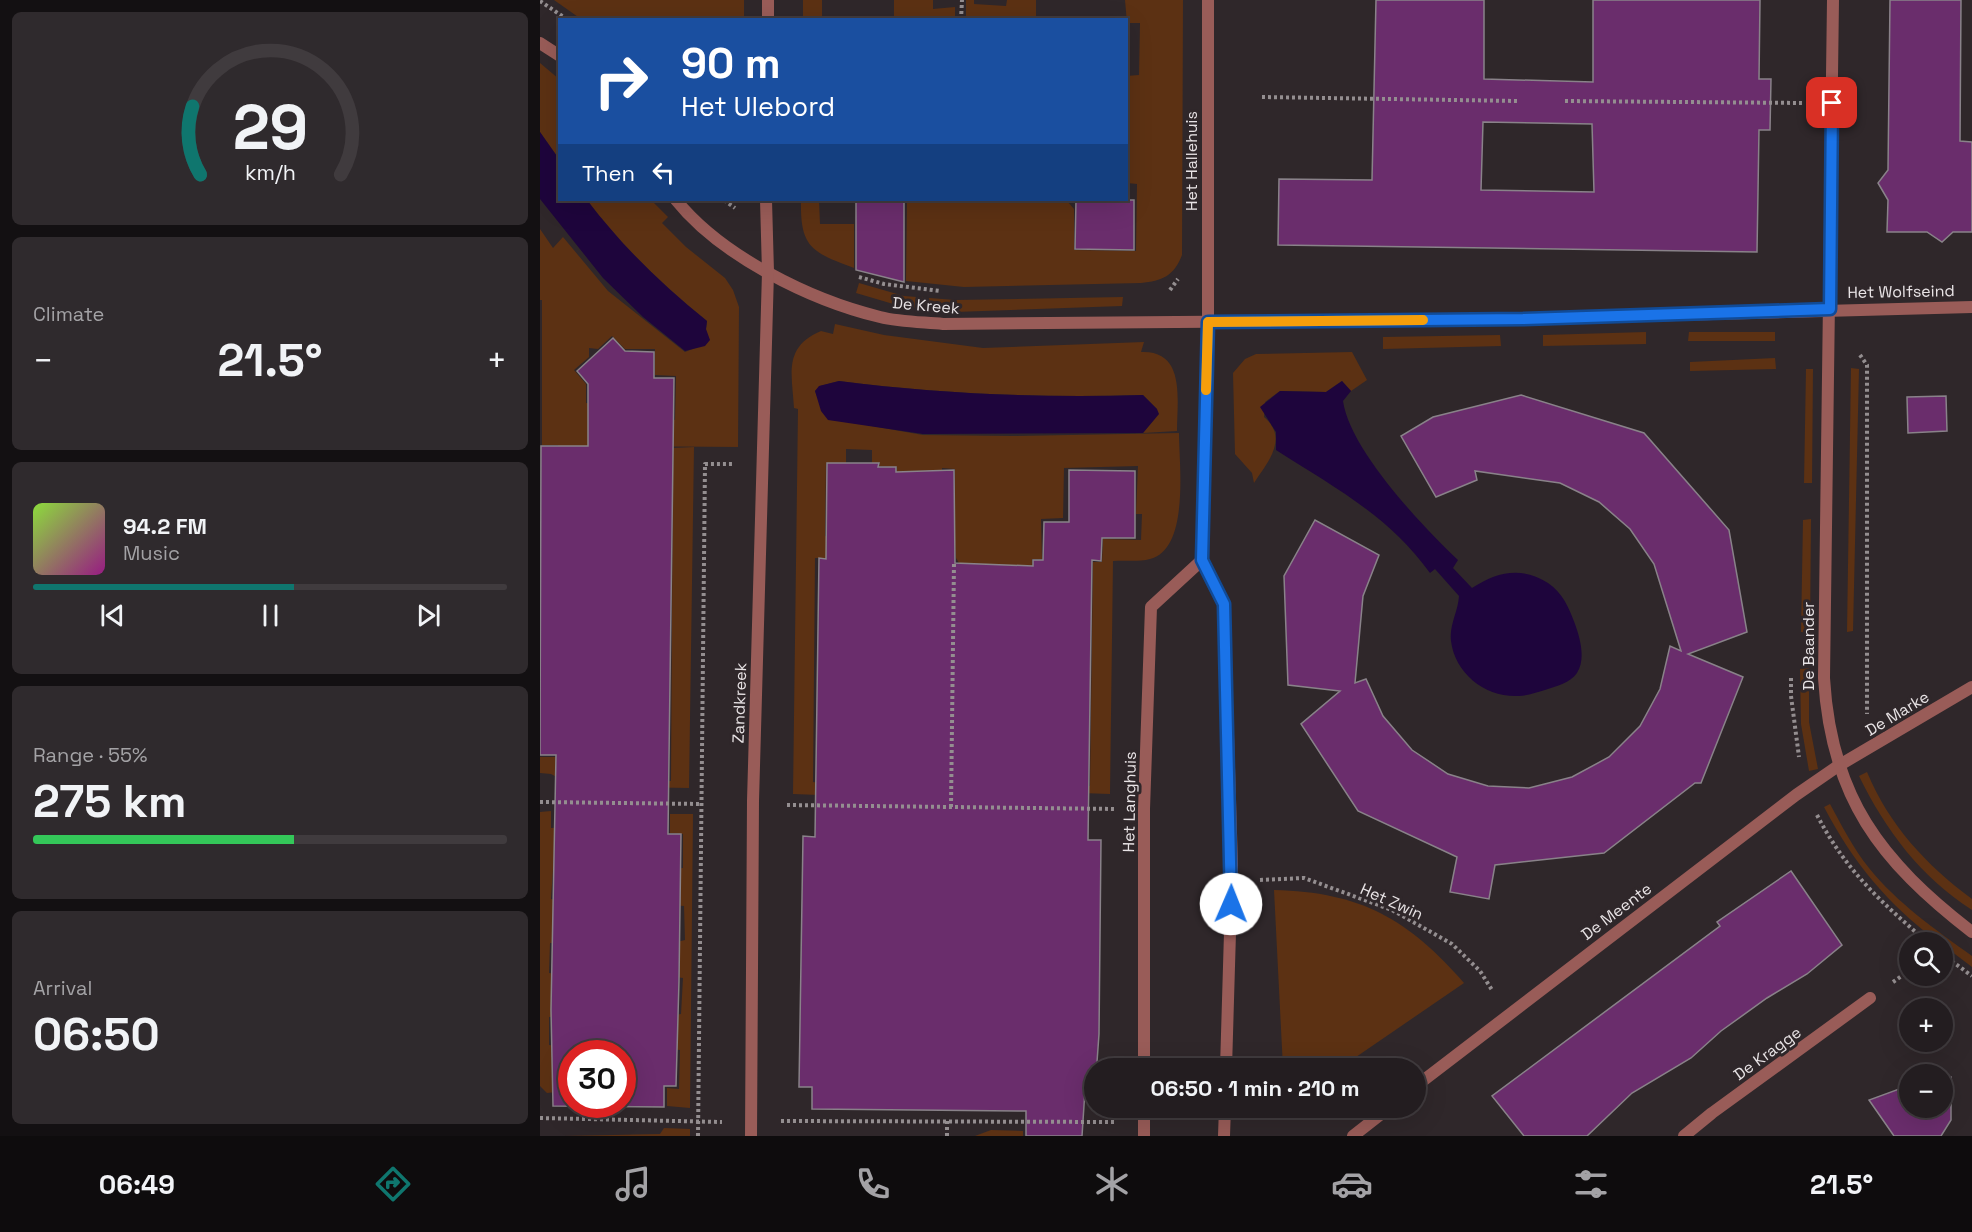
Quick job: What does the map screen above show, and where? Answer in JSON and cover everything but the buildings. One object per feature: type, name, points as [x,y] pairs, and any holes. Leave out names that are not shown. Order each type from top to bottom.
[{"type":"street","points":[[768,0],[768,18]]},
{"type":"street","name":"Het Hallehuis","points":[[1208,0],[1208,322]]},
{"type":"street","name":"De Baander","points":[[1833,0],[1824,678],[1826,721],[1838,766],[1864,822],[1917,887],[1972,932]]},
{"type":"street","points":[[540,43],[558,55]]},
{"type":"street","name":"De Kreek","points":[[677,201],[724,244],[768,272],[817,297],[880,317],[943,324],[1523,319],[1830,309]]},
{"type":"street","name":"Zandkreek","points":[[751,1136],[753,801],[768,272],[766,201]]},
{"type":"street","name":"Het Wolfseind","points":[[1830,309],[1972,307]]},
{"type":"street","points":[[1208,322],[1202,560],[1224,604],[1232,881],[1226,1058]]},
{"type":"street","name":"Het Langhuis","points":[[1144,1058],[1144,810],[1150,607],[1202,560]]},
{"type":"street","name":"De Marke","points":[[1838,766],[1972,687]]},
{"type":"street","name":"De Meente","points":[[1426,1078],[1507,1014],[1838,766]]},
{"type":"street","name":"De Kragge","points":[[1684,1136],[1870,998]]},
{"type":"street","points":[[1144,1118],[1144,1136]]},
{"type":"street","points":[[1224,1136],[1225,1118]]},
{"type":"street","points":[[1353,1136],[1376,1118]]},
{"type":"path","points":[[961,18],[962,0]]},
{"type":"path","points":[[540,1],[565,18]]},
{"type":"path","points":[[1262,98],[1518,100]]},
{"type":"path","points":[[1565,101],[1832,103]]},
{"type":"path","points":[[725,201],[766,233]]},
{"type":"path","points":[[855,276],[884,284],[950,292]]},
{"type":"path","points":[[1160,291],[1208,289]]},
{"type":"path","points":[[1830,309],[1867,365],[1866,751]]},
{"type":"path","points":[[698,1136],[705,464],[742,464]]},
{"type":"path","points":[[951,807],[954,562]]},
{"type":"path","points":[[540,802],[702,804]]},
{"type":"path","points":[[787,805],[1144,810]]},
{"type":"path","name":"Het Zwin","points":[[1232,881],[1304,878],[1392,910],[1452,944],[1480,971],[1507,1014]]},
{"type":"path","points":[[1953,962],[1972,976]]},
{"type":"path","points":[[540,1118],[698,1122]]},
{"type":"path","points":[[751,1121],[947,1120],[1144,1123]]},
{"type":"path","points":[[947,1120],[947,1136]]},
{"type":"shaded area","points":[[554,0],[744,0],[744,18],[580,18]]},
{"type":"shaded area","points":[[803,0],[822,0],[822,18],[803,18]]},
{"type":"shaded area","points":[[894,0],[933,0],[933,9],[955,7],[955,18],[894,18]]},
{"type":"shaded area","points":[[966,0],[974,0],[974,4],[1006,6],[1007,0],[1036,0],[1036,18],[966,18]]},
{"type":"shaded area","points":[[1125,0],[1183,0],[1182,255],[1171,273],[1155,281],[1141,283],[964,287],[906,281],[907,201],[1067,201],[1074,209],[1074,250],[1136,251],[1137,184],[1128,183],[1128,76],[1139,75],[1140,23],[1128,23]]},
{"type":"shaded area","points":[[540,63],[558,78],[558,158],[540,132]]},
{"type":"shaded area","points":[[540,132],[558,158],[558,201],[588,201],[643,264],[707,321],[706,329],[710,340],[705,346],[685,351],[643,317],[603,278],[540,199]]},
{"type":"shaded area","points":[[588,201],[652,201],[668,217],[662,223],[686,247],[725,278],[733,290],[739,307],[738,447],[611,446],[607,780],[671,781],[673,448],[694,447],[689,788],[574,786],[551,774],[540,773],[540,757],[558,757],[557,713],[540,713],[540,691],[556,690],[558,641],[540,641],[540,632],[557,632],[556,606],[540,605],[540,580],[557,580],[559,530],[540,532],[540,522],[560,523],[559,495],[541,494],[541,471],[559,469],[558,445],[542,445],[540,229],[553,248],[563,237],[608,291],[685,352],[695,348],[706,329],[707,321],[643,264]],"holes":[[[612,336],[625,349],[655,349],[655,375],[676,376],[675,420],[623,404],[586,403],[586,384],[574,370],[589,357],[589,348],[598,349]]]},
{"type":"shaded area","points":[[801,201],[819,201],[820,224],[854,224],[854,268],[827,257],[811,246],[806,238],[801,216]]},
{"type":"shaded area","points":[[859,283],[904,296],[955,300],[1123,297],[1122,306],[955,312],[900,306],[856,293]]},
{"type":"shaded area","points":[[835,324],[884,335],[983,348],[1144,342],[1141,352],[1155,354],[1166,359],[1172,368],[1176,379],[1177,431],[1143,433],[1156,417],[1157,409],[1143,395],[991,394],[839,381],[820,386],[815,391],[819,402],[832,419],[923,435],[1179,433],[1180,504],[1177,523],[1171,539],[1163,552],[1150,559],[1113,561],[1110,794],[1081,793],[1080,785],[1090,786],[1093,562],[1102,562],[1103,539],[1141,540],[1142,514],[1136,514],[1138,466],[1064,468],[1063,518],[1041,519],[1042,559],[1032,559],[1027,793],[975,585],[974,563],[959,563],[956,558],[954,532],[877,558],[815,558],[813,782],[820,783],[819,795],[793,794],[798,409],[794,408],[792,363],[800,345],[809,338],[821,331],[833,334]],"holes":[[[846,449],[872,450],[872,463],[880,463],[879,466],[897,467],[896,519],[878,538],[825,536],[826,463],[846,463]],[[942,468],[955,469],[955,505],[942,506]]]},
{"type":"shaded area","points":[[1646,332],[1646,344],[1543,346],[1543,335]]},
{"type":"shaded area","points":[[1689,332],[1775,332],[1775,341],[1688,341]]},
{"type":"shaded area","points":[[1500,335],[1501,346],[1383,349],[1383,337]]},
{"type":"shaded area","points":[[1352,352],[1367,380],[1351,391],[1342,381],[1326,392],[1280,391],[1265,402],[1264,417],[1275,433],[1276,442],[1270,458],[1254,483],[1252,473],[1235,454],[1233,373],[1245,359],[1256,354]]},
{"type":"shaded area","points":[[1775,358],[1776,369],[1690,371],[1690,362]]},
{"type":"shaded area","points":[[1851,368],[1859,369],[1853,631],[1847,632]]},
{"type":"shaded area","points":[[1806,369],[1813,369],[1812,483],[1804,483]]},
{"type":"shaded area","points":[[839,381],[991,394],[1143,395],[1159,414],[1143,433],[923,434],[828,420],[821,411],[815,391],[819,386]]},
{"type":"shaded area","points":[[1342,381],[1351,391],[1343,401],[1348,421],[1359,442],[1373,464],[1408,508],[1458,560],[1453,568],[1472,588],[1500,575],[1519,573],[1528,574],[1548,583],[1562,596],[1575,624],[1581,648],[1580,667],[1571,679],[1545,690],[1519,696],[1495,693],[1474,682],[1459,664],[1451,641],[1451,629],[1459,596],[1435,569],[1430,573],[1397,535],[1378,519],[1340,490],[1276,450],[1276,432],[1260,407],[1280,391],[1326,392]]},
{"type":"shaded area","points":[[1811,519],[1810,633],[1801,632],[1803,520]]},
{"type":"shaded area","points":[[1809,668],[1809,722],[1818,769],[1809,771],[1801,724],[1800,669]]},
{"type":"shaded area","points":[[1867,772],[1886,809],[1910,843],[1939,872],[1972,899],[1972,910],[1936,882],[1893,834],[1859,776]]},
{"type":"shaded area","points":[[1830,804],[1858,853],[1880,881],[1940,932],[1926,932],[1887,897],[1847,847],[1824,807]]},
{"type":"shaded area","points":[[551,811],[551,828],[571,827],[570,870],[553,869],[551,899],[570,903],[568,944],[550,943],[549,973],[569,975],[569,1016],[549,1017],[549,1045],[558,1046],[558,1092],[547,1093],[540,1086],[540,812]]},
{"type":"shaded area","points":[[670,814],[693,814],[690,1108],[667,1106],[667,1088],[679,1089],[680,1050],[667,1049],[668,1016],[681,1014],[683,978],[669,976],[669,944],[685,940],[684,906],[671,905],[671,869],[683,868],[683,834],[670,833]]},
{"type":"shaded area","points":[[1274,890],[1333,896],[1381,913],[1423,942],[1464,983],[1355,1058],[1282,1058]]},
{"type":"shaded area","points":[[1953,942],[1972,956],[1972,967],[1953,953]]},
{"type":"shaded area","points":[[664,1128],[690,1129],[690,1136],[564,1136],[660,1134]]},
{"type":"shaded area","points":[[991,1130],[1023,1131],[1023,1136],[975,1136]]},
{"type":"slow traffic","points":[[1206,390],[1208,322],[1423,320]]},
{"type":"route","points":[[1231,904],[1232,865],[1224,604],[1202,560],[1208,322],[1523,319],[1830,309],[1832,103]]}]
